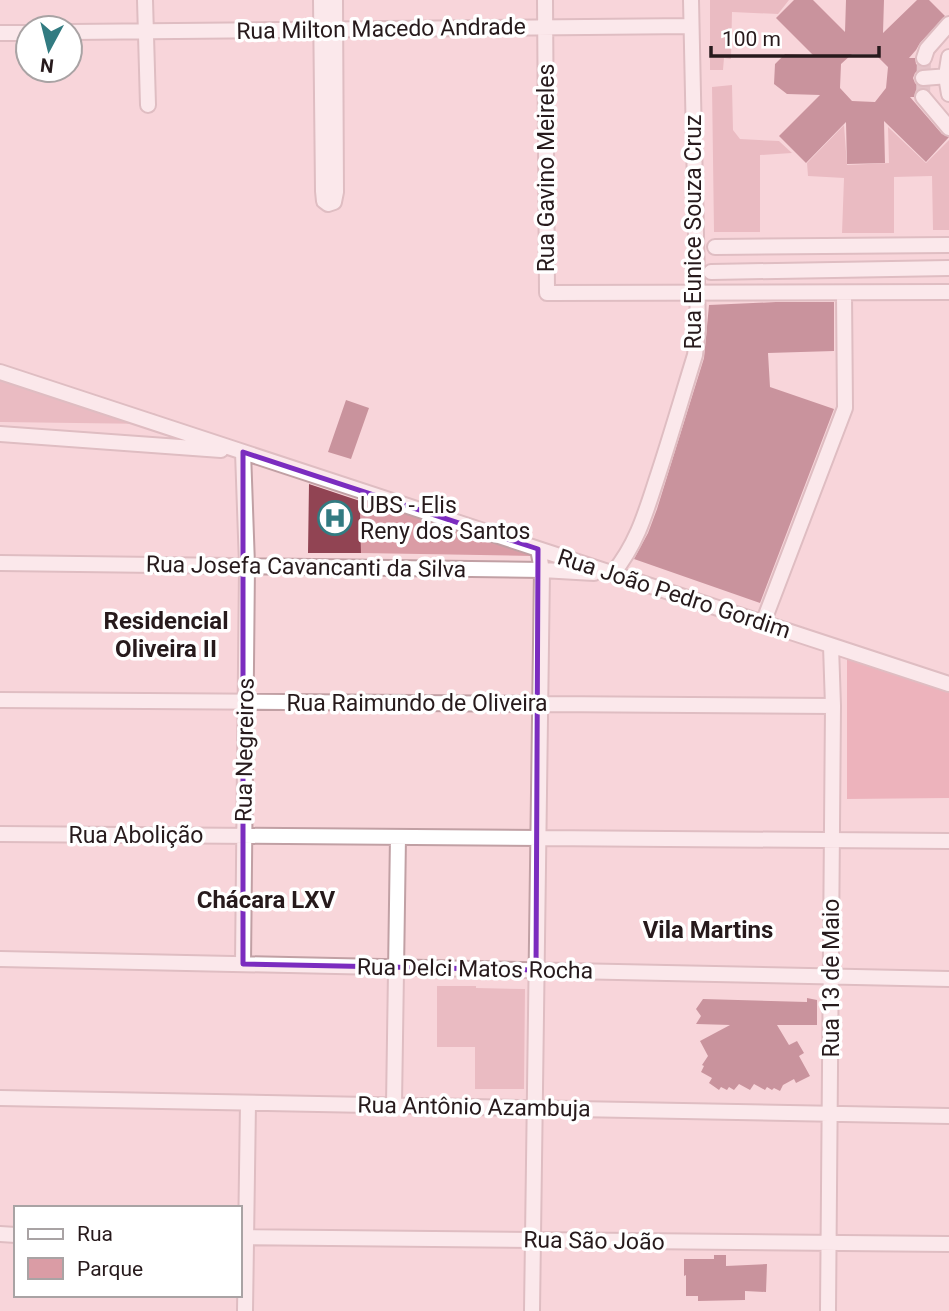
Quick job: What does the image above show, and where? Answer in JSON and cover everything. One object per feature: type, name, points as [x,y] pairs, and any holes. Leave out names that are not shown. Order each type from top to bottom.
[{"type":"street","points":[[145,0],[148,105]]},
{"type":"street","points":[[321,0],[328,30],[336,192],[334,202],[328,204],[324,201],[323,191],[328,30],[335,0]]},
{"type":"street","name":"Rua Gavino Meireles","points":[[545,0],[547,293],[697,293]]},
{"type":"street","name":"Rua Eunice Souza Cruz","points":[[613,573],[631,549],[642,524],[697,344],[691,0]]},
{"type":"street","points":[[924,58],[927,50],[949,24]]},
{"type":"street","name":"Rua Milton Macedo Andrade","points":[[84,32],[691,26]]},
{"type":"street","points":[[949,57],[949,94]]},
{"type":"street","points":[[923,78],[947,76]]},
{"type":"street","points":[[923,97],[949,128]]},
{"type":"street","points":[[715,247],[949,245]]},
{"type":"street","points":[[711,272],[949,268]]},
{"type":"street","points":[[764,623],[845,408],[844,292]]},
{"type":"street","points":[[697,293],[949,292]]},
{"type":"street","name":"Rua João Pedro Gordim","points":[[0,372],[949,684]]},
{"type":"street","points":[[0,434],[243,452]]},
{"type":"street","name":"Rua Negreiros","points":[[243,452],[247,565],[243,964]]},
{"type":"street","points":[[532,1311],[542,570],[538,549]]},
{"type":"street","name":"Rua Josefa Cavancanti da Silva","points":[[0,563],[613,573]]},
{"type":"street","name":"Rua 13 de Maio","points":[[828,1311],[834,706],[831,646]]},
{"type":"street","name":"Rua Raimundo de Oliveira","points":[[0,699],[834,706]]},
{"type":"street","name":"Rua Abolição","points":[[0,834],[949,841]]},
{"type":"street","points":[[394,1105],[398,837]]},
{"type":"street","name":"Rua Delci Matos Rocha","points":[[0,960],[949,979]]},
{"type":"street","name":"Rua Antônio Azambuja","points":[[0,1098],[949,1116]]},
{"type":"street","points":[[245,1311],[243,1237],[248,1102]]},
{"type":"street","name":"Rua São João","points":[[243,1237],[949,1244]]},
{"type":"highlighted area","points":[[243,452],[538,549],[536,970],[243,964]]},
{"type":"green space","points":[[710,0],[789,0],[778,14],[732,12],[731,59],[724,58],[723,70],[710,70]]},
{"type":"green space","points":[[732,85],[733,130],[740,139],[779,141],[792,153],[760,155],[760,232],[714,232],[712,87]]},
{"type":"green space","points":[[844,125],[847,165],[889,163],[888,127],[926,163],[949,140],[949,230],[933,230],[932,176],[894,177],[894,233],[842,233],[844,178],[808,176],[807,163]]},
{"type":"green space","points":[[0,373],[156,414],[158,421],[151,424],[0,422]]},
{"type":"green space","points":[[360,484],[534,542],[533,556],[361,553]]},
{"type":"green space","points":[[437,986],[525,989],[524,1089],[475,1089],[475,1047],[437,1047]]},
{"type":"shaded area","points":[[847,655],[949,684],[949,798],[847,799]]},
{"type":"building","points":[[794,0],[813,0],[845,32],[846,0],[884,0],[883,33],[917,0],[929,0],[945,16],[909,58],[915,58],[920,67],[930,66],[918,70],[913,78],[918,86],[929,87],[929,90],[921,88],[916,90],[914,97],[910,97],[942,134],[949,137],[926,162],[884,121],[885,163],[847,164],[846,122],[806,163],[779,136],[820,95],[787,94],[774,84],[775,64],[785,54],[813,55],[776,18]],"holes":[[[852,54],[875,54],[888,67],[886,88],[875,102],[852,101],[840,88],[841,64]]]},
{"type":"building","points":[[834,302],[834,351],[768,353],[770,387],[834,409],[760,603],[634,559],[657,509],[704,358],[709,305]]},
{"type":"building","points":[[346,400],[369,408],[351,459],[328,452]]},
{"type":"building","name":"UBS - Elis Reny dos Santos","points":[[309,484],[360,501],[361,553],[308,553]]},
{"type":"building","points":[[807,998],[817,1000],[817,1025],[777,1025],[789,1045],[797,1041],[804,1053],[799,1056],[810,1076],[796,1083],[794,1079],[783,1085],[780,1091],[767,1087],[765,1090],[754,1084],[750,1090],[739,1084],[734,1090],[721,1087],[719,1090],[709,1083],[712,1078],[701,1072],[708,1056],[700,1041],[730,1025],[696,1024],[701,1016],[696,1009],[703,999],[807,1002]]},
{"type":"building","points":[[714,1255],[726,1255],[726,1266],[767,1264],[766,1292],[745,1291],[745,1300],[698,1301],[698,1296],[686,1296],[684,1259],[714,1259]]},
{"type":"tunnel","points":[[923,97],[924,58]]},
{"type":"place","name":"UBS - Elis Reny dos Santos","points":[[335,518]]},
{"type":"district","name":"Residencial Oliveira II","points":[[166,635]]},
{"type":"district","name":"Chácara LXV","points":[[266,900]]},
{"type":"district","name":"Vila Martins","points":[[708,930]]}]
